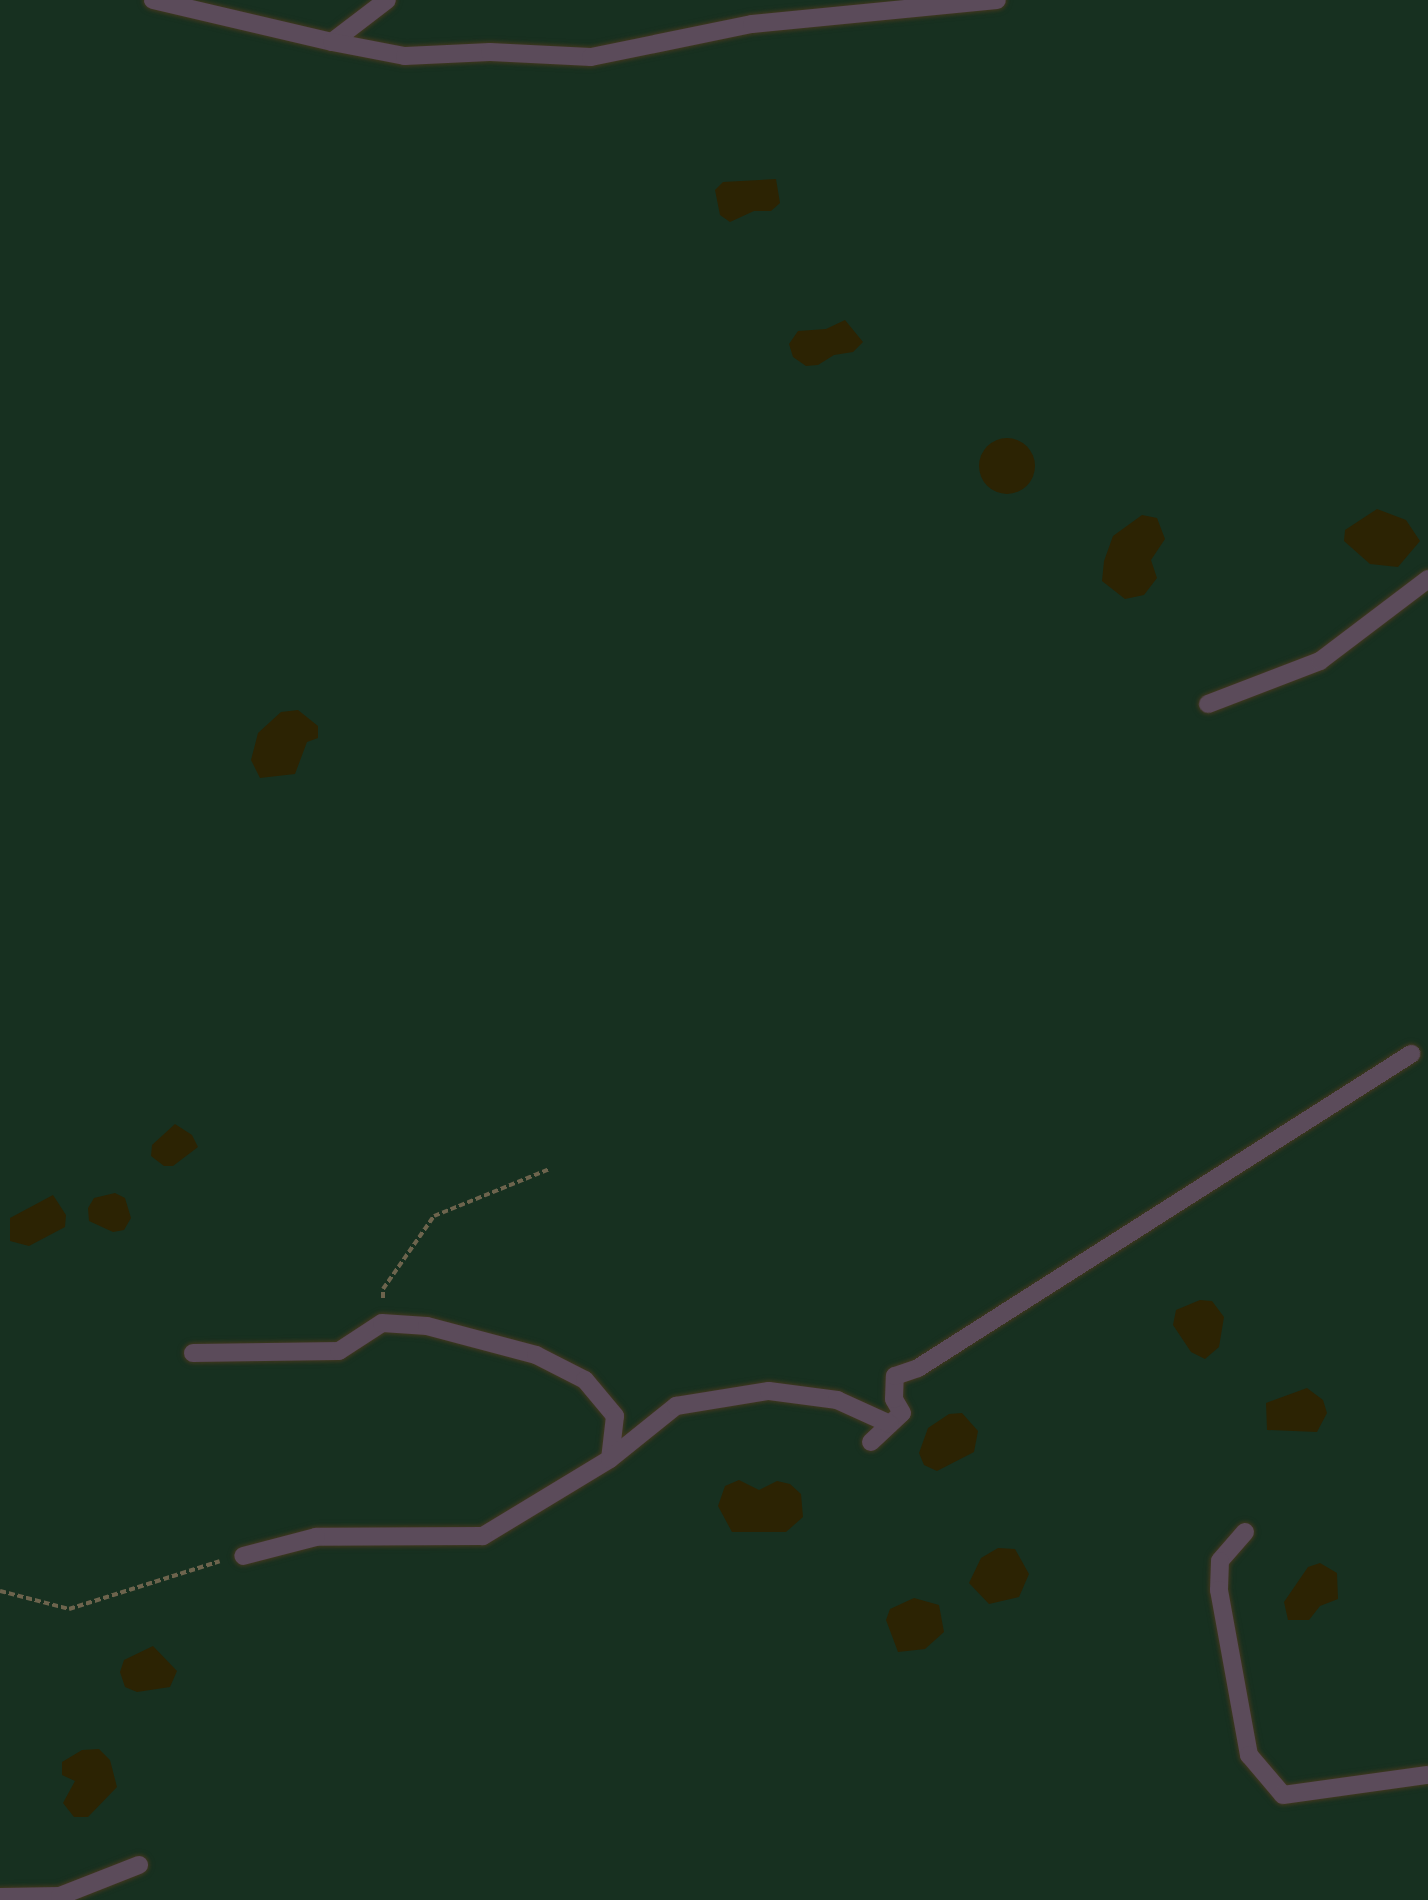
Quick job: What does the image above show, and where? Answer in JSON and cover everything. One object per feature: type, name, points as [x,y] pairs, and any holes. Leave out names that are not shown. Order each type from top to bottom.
[{"type":"lane","points":[[153,0],[332,42],[405,56],[490,52],[591,57],[752,24],[997,0]]},
{"type":"lane","points":[[332,42],[387,0]]},
{"type":"lane","points":[[1208,704],[1320,661],[1428,579]]},
{"type":"lane","points":[[871,1442],[902,1413],[894,1399],[895,1376],[918,1368],[1411,1054]]},
{"type":"lane","points":[[193,1353],[339,1350],[382,1323],[427,1326],[536,1354],[585,1380],[615,1416],[610,1459]]},
{"type":"lane","points":[[243,1556],[316,1537],[483,1536],[610,1459],[676,1406],[769,1391],[837,1400],[890,1424]]},
{"type":"lane","points":[[1245,1532],[1220,1561],[1219,1590],[1248,1755],[1283,1795],[1428,1775]]},
{"type":"lane","points":[[0,1898],[60,1896],[139,1865]]},
{"type":"path","points":[[382,1323],[384,1289],[434,1216],[550,1169]]},
{"type":"path","points":[[0,1591],[69,1609],[153,1579],[243,1556]]},
{"type":"green space","points":[[0,0],[1428,0],[1428,1900],[0,1900]]},
{"type":"sand","points":[[776,179],[780,203],[771,211],[754,211],[730,222],[720,215],[715,190],[723,182]]},
{"type":"sand","points":[[845,320],[863,342],[853,352],[834,355],[818,365],[806,366],[793,357],[789,344],[798,331],[826,329]]},
{"type":"sand","points":[[1007,438],[1022,443],[1030,451],[1035,466],[1030,481],[1022,489],[1007,494],[992,489],[984,481],[979,466],[984,451],[992,443]]},
{"type":"sand","points":[[1377,509],[1406,520],[1420,541],[1398,567],[1370,564],[1344,541],[1345,530]]},
{"type":"sand","points":[[1142,515],[1157,518],[1165,539],[1151,560],[1157,578],[1144,595],[1125,599],[1102,581],[1104,561],[1113,536]]},
{"type":"sand","points":[[298,710],[318,726],[318,738],[307,742],[295,774],[260,778],[251,760],[258,733],[281,712]]},
{"type":"sand","points":[[175,1124],[192,1135],[198,1147],[173,1166],[164,1166],[151,1156],[152,1145]]},
{"type":"sand","points":[[115,1193],[125,1198],[131,1218],[124,1230],[113,1232],[89,1221],[88,1208],[94,1198]]},
{"type":"sand","points":[[53,1195],[66,1215],[65,1227],[29,1246],[10,1241],[10,1218]]},
{"type":"sand","points":[[1200,1300],[1212,1301],[1224,1317],[1219,1347],[1205,1359],[1191,1352],[1173,1325],[1176,1310]]},
{"type":"sand","points":[[1307,1388],[1323,1400],[1327,1413],[1317,1432],[1267,1430],[1266,1403]]},
{"type":"sand","points":[[962,1413],[978,1431],[974,1452],[937,1471],[924,1465],[919,1453],[928,1428],[949,1414]]},
{"type":"sand","points":[[739,1480],[759,1490],[777,1481],[790,1484],[801,1494],[803,1517],[786,1532],[732,1532],[718,1506],[725,1486]]},
{"type":"sand","points":[[998,1548],[1015,1549],[1029,1574],[1019,1597],[989,1604],[969,1583],[981,1558]]},
{"type":"sand","points":[[1320,1563],[1337,1573],[1338,1599],[1320,1606],[1309,1620],[1288,1620],[1284,1602],[1308,1567]]},
{"type":"sand","points":[[914,1598],[939,1605],[944,1632],[925,1649],[898,1652],[886,1620],[890,1609]]},
{"type":"sand","points":[[153,1646],[177,1671],[170,1687],[137,1692],[125,1687],[120,1672],[124,1660]]},
{"type":"sand","points":[[99,1749],[110,1760],[117,1787],[88,1817],[74,1817],[63,1803],[75,1781],[62,1775],[62,1762],[82,1750]]}]
